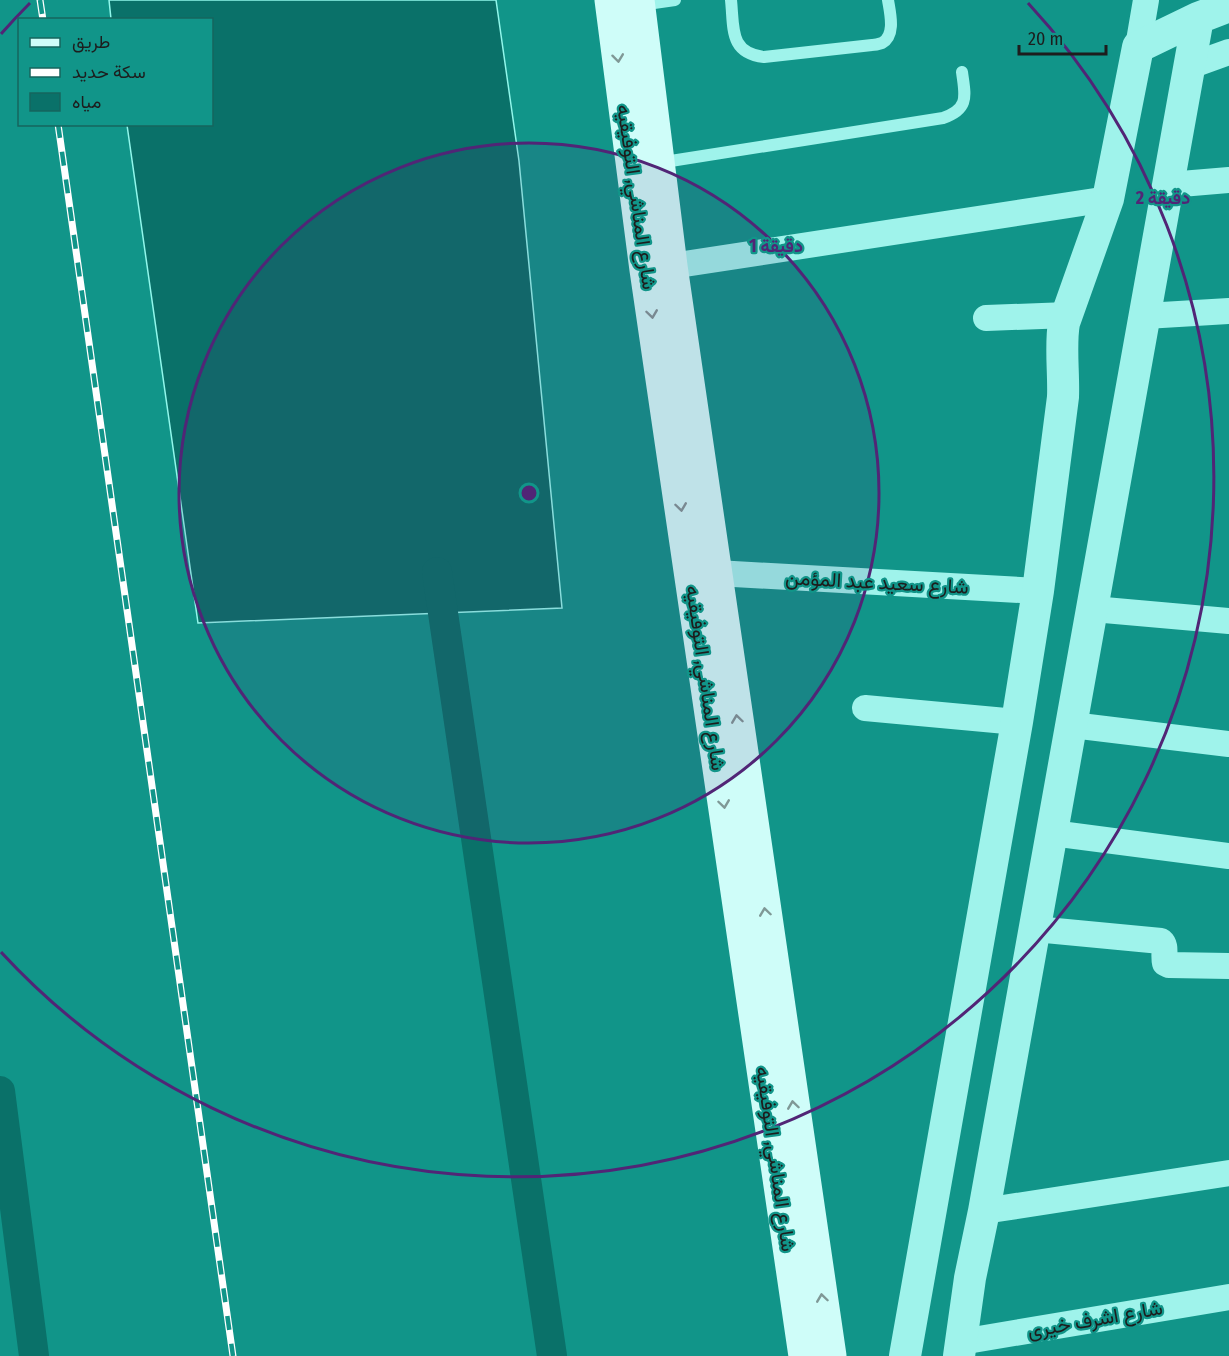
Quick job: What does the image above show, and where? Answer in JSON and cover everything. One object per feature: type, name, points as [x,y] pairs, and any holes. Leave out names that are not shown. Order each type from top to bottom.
[{"type":"main road","name":"شارع المناشي, التوفيقيه","points":[[629,2],[658,162],[658,268],[716,573],[830,1356]]},
{"type":"main road","name":"شارع المناشي, التوفيقيه","points":[[629,2],[658,268],[805,1356]]},
{"type":"street","points":[[905,1356],[1038,591],[1063,397],[1062,332],[1108,199],[1146,0]]},
{"type":"street","points":[[1138,47],[1188,19],[1229,6]]},
{"type":"street","points":[[960,1349],[970,1278],[984,1211],[1190,66],[1188,19]]},
{"type":"street","points":[[1190,66],[1229,52]]},
{"type":"street","points":[[1168,185],[1229,180]]},
{"type":"street","points":[[658,268],[1108,199]]},
{"type":"street","points":[[1145,316],[1229,311]]},
{"type":"street","points":[[986,318],[1068,315]]},
{"type":"street","name":"شارع سعيد عبد المؤمن","points":[[716,573],[1038,591]]},
{"type":"street","points":[[1093,609],[1229,621]]},
{"type":"street","points":[[865,708],[1017,722]]},
{"type":"street","points":[[1072,725],[1229,744]]},
{"type":"street","points":[[1052,834],[1229,856]]},
{"type":"street","points":[[1035,929],[1161,941],[1165,946],[1165,963],[1168,965],[1229,966]]},
{"type":"street","points":[[984,1211],[1229,1173]]},
{"type":"street","name":"شارع اشرف خيرى","points":[[960,1349],[1229,1297]]},
{"type":"lane","points":[[629,2],[675,0]]},
{"type":"lane","points":[[731,0],[736,40],[742,50],[752,56],[764,57],[883,43],[890,34],[888,0]]},
{"type":"lane","points":[[658,162],[943,118],[955,114],[963,104],[965,92],[962,72]]},
{"type":"water","points":[[109,0],[496,0],[519,161],[562,608],[198,623],[127,126],[213,126],[213,18],[111,18]]},
{"type":"waterway","points":[[437,572],[552,1356]]},
{"type":"waterway","points":[[0,1091],[34,1356]]},
{"type":"railway","points":[[40,0],[43,18]]},
{"type":"railway","points":[[58,126],[233,1356]]}]
